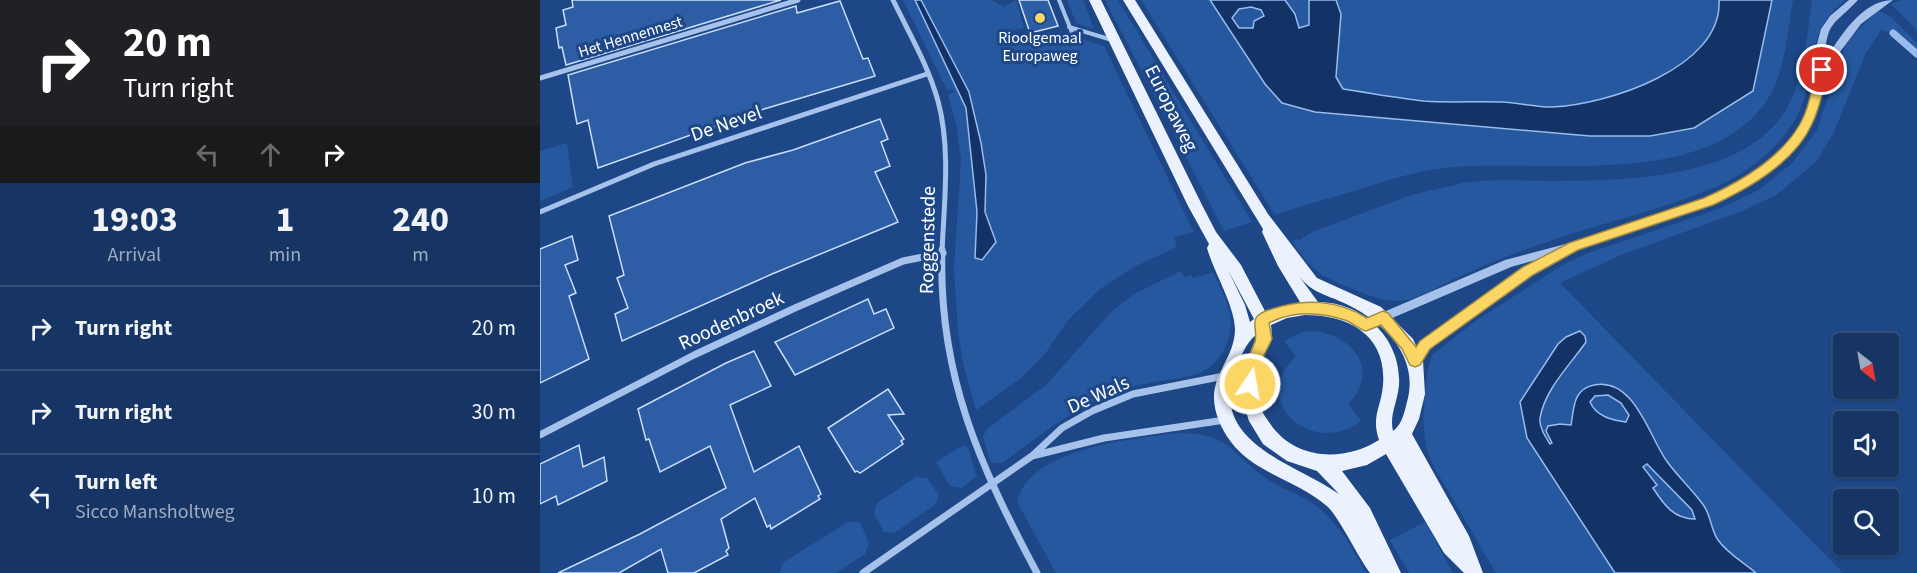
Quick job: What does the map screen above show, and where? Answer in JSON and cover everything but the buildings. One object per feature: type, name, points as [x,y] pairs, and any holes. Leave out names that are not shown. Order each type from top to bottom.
[{"type":"main road","name":"Europaweg","points":[[1095,0],[1113,41],[1225,263],[1262,320]]},
{"type":"main road","name":"Europaweg","points":[[1129,0],[1279,245],[1299,290],[1313,307]]},
{"type":"main road","name":"Europaweg","points":[[1279,245],[1312,282],[1324,290],[1363,304],[1383,317]]},
{"type":"main road","name":"Europaweg","points":[[1225,263],[1242,312],[1244,321],[1242,338]]},
{"type":"main road","points":[[1381,573],[1368,556],[1336,502],[1306,482],[1271,468],[1238,439],[1227,420],[1222,403],[1224,376],[1242,338],[1262,320],[1293,308],[1313,307],[1351,315],[1366,325],[1385,350],[1391,373],[1391,386],[1383,413],[1383,424],[1396,439],[1450,547],[1471,568]]},
{"type":"main road","points":[[1262,320],[1265,339],[1256,356],[1250,384],[1250,399],[1257,420],[1269,438],[1293,455],[1322,465],[1367,457],[1396,439],[1411,419],[1417,394],[1415,361],[1407,345],[1383,317],[1366,325]]},
{"type":"main road","points":[[1227,420],[1257,420]]},
{"type":"main road","points":[[1322,465],[1350,492],[1382,546],[1392,573]]},
{"type":"street","name":"Het Hennennest","points":[[540,78],[798,0]]},
{"type":"street","name":"Roggenstede","points":[[893,0],[927,74],[940,110],[945,151],[942,300],[950,361],[962,408],[990,484],[1037,573]]},
{"type":"street","points":[[1383,317],[1509,263],[1574,246],[1709,202],[1750,181],[1793,143],[1806,125],[1815,103],[1822,70],[1821,44],[1825,29],[1833,18],[1854,0]]},
{"type":"street","points":[[1822,70],[1856,22],[1889,0]]},
{"type":"street","name":"De Nevel","points":[[540,212],[654,164],[927,74]]},
{"type":"street","points":[[1415,361],[1425,345],[1528,271],[1574,246]]},
{"type":"street","name":"Roodenbroek","points":[[540,435],[694,355],[795,308],[903,261],[943,253]]},
{"type":"street","name":"De Wals","points":[[863,573],[1032,456],[1062,428],[1092,411],[1133,394],[1224,376]]},
{"type":"street","name":"De Wals","points":[[1032,456],[1141,430],[1227,420]]},
{"type":"lane","points":[[1036,44],[1073,35],[1059,0]]},
{"type":"lane","points":[[1069,27],[1113,41]]},
{"type":"shaded area","points":[[903,0],[916,0],[966,108],[977,212],[975,238],[982,259],[996,242],[985,212],[986,175],[969,92],[921,0],[992,0],[1003,7],[1016,0],[1024,28],[1010,31],[1006,36],[1036,48],[1077,37],[1104,46],[1194,232],[1174,237],[1177,247],[1134,267],[1100,289],[1068,320],[1045,354],[1021,378],[976,410],[964,367],[958,333],[954,269],[961,160],[956,124],[948,95],[954,92],[952,89],[947,90]]},
{"type":"shaded area","points":[[915,0],[921,0],[969,92],[986,175],[985,212],[996,242],[982,260],[975,258],[977,212],[966,108]]},
{"type":"shaded area","points":[[1067,0],[1083,0],[1094,29],[1076,23]]},
{"type":"shaded area","points":[[1105,0],[1118,0],[1252,222],[1224,231]]},
{"type":"shaded area","points":[[1141,0],[1210,0],[1265,84],[1476,127],[1590,136],[1650,136],[1694,128],[1753,91],[1772,0],[1793,0],[1782,63],[1769,97],[1742,127],[1706,147],[1665,159],[1620,164],[1484,166],[1419,172],[1275,215]]},
{"type":"shaded area","points":[[1210,0],[1285,0],[1295,14],[1299,28],[1309,25],[1309,0],[1336,0],[1341,14],[1336,77],[1343,89],[1424,101],[1502,102],[1552,107],[1575,105],[1630,90],[1682,63],[1702,45],[1715,24],[1719,0],[1772,0],[1753,91],[1694,128],[1650,136],[1590,136],[1315,112],[1282,103],[1265,84]],"holes":[[[1251,7],[1261,10],[1264,16],[1254,21],[1253,28],[1239,28],[1232,18],[1239,9]]]},
{"type":"shaded area","points":[[1285,0],[1309,0],[1309,25],[1299,28],[1295,14]]},
{"type":"shaded area","points":[[1336,0],[1719,0],[1715,24],[1702,45],[1682,63],[1630,90],[1575,105],[1552,107],[1502,102],[1434,101],[1343,89],[1336,77],[1341,14]]},
{"type":"shaded area","points":[[1812,0],[1845,0],[1834,10],[1820,30],[1805,97],[1799,113],[1780,141],[1768,153],[1740,174],[1718,186],[1669,205],[1521,251],[1460,276],[1428,293],[1402,301],[1375,298],[1327,278],[1313,268],[1292,241],[1300,240],[1314,231],[1412,195],[1465,183],[1502,180],[1581,181],[1649,176],[1684,171],[1717,161],[1747,148],[1772,128],[1795,91],[1802,66]]},
{"type":"shaded area","points":[[1901,0],[1917,0],[1917,30],[1891,4]]},
{"type":"shaded area","points":[[1251,7],[1261,10],[1265,16],[1253,28],[1239,28],[1232,18],[1239,9]]},
{"type":"shaded area","points":[[1878,11],[1891,17],[1917,43],[1917,54],[1893,33],[1881,30],[1865,55],[1834,132],[1816,162],[1776,195],[1742,211],[1621,255],[1560,283],[1843,573],[1756,573],[1730,555],[1716,538],[1711,522],[1665,458],[1641,413],[1618,390],[1608,385],[1594,385],[1574,402],[1572,425],[1560,424],[1546,431],[1552,443],[1550,444],[1542,428],[1542,414],[1554,386],[1578,354],[1580,331],[1527,438],[1615,573],[1496,573],[1434,467],[1426,448],[1423,419],[1427,372],[1432,355],[1477,320],[1564,264],[1588,253],[1721,208],[1759,190],[1792,163],[1817,130],[1845,47],[1853,35]]},
{"type":"shaded area","points":[[567,143],[573,187],[540,201],[540,151]]},
{"type":"shaded area","points":[[1181,271],[1184,277],[1191,275],[1193,278],[1213,272],[1229,308],[1230,334],[1223,352],[1211,366],[1194,375],[1137,386],[1106,395],[1062,420],[1002,463],[990,461],[983,437],[987,429],[1046,385],[1112,311],[1134,294]]},
{"type":"shaded area","points":[[1312,331],[1340,339],[1358,356],[1362,367],[1362,379],[1358,392],[1348,404],[1361,421],[1342,431],[1323,433],[1306,428],[1291,419],[1282,405],[1278,390],[1283,373],[1296,357],[1284,341],[1302,332]]},
{"type":"shaded area","points":[[1580,331],[1585,336],[1586,342],[1553,387],[1543,407],[1540,425],[1550,444],[1552,443],[1546,431],[1548,426],[1571,425],[1578,395],[1587,387],[1608,385],[1620,390],[1639,410],[1666,460],[1704,506],[1718,540],[1731,554],[1756,573],[1615,573],[1527,438],[1520,402],[1558,344],[1566,337]],"holes":[[[1608,395],[1621,403],[1629,415],[1626,422],[1605,416],[1596,411],[1590,402],[1595,396]],[[1647,464],[1692,510],[1695,519],[1681,517],[1670,510],[1653,488],[1657,485],[1643,467]]]},
{"type":"shaded area","points":[[1608,395],[1621,403],[1629,415],[1626,422],[1615,420],[1596,411],[1590,402],[1595,396]]},
{"type":"shaded area","points":[[1177,433],[1207,436],[1218,440],[1264,477],[1319,508],[1342,533],[1366,573],[1056,573],[1017,502],[1025,484],[1041,469],[1061,458],[1110,443]]},
{"type":"shaded area","points":[[965,446],[969,450],[976,476],[962,488],[950,486],[936,462]]},
{"type":"shaded area","points":[[1647,463],[1692,510],[1695,519],[1681,516],[1665,505],[1653,488],[1656,485],[1643,467]]},
{"type":"shaded area","points":[[916,477],[927,478],[939,495],[935,505],[894,533],[884,532],[874,514],[877,503]]},
{"type":"shaded area","points":[[848,522],[860,522],[869,543],[865,554],[836,573],[779,573],[784,562]]},
{"type":"shaded area","points":[[1425,522],[1453,573],[1409,573],[1391,542],[1390,540]]},
{"type":"waterway","points":[[1893,33],[1917,54]]},
{"type":"place","name":"Rioolgemaal Europaweg","points":[[1040,18]]},
{"type":"route","points":[[1250,384],[1256,356],[1265,339],[1262,320],[1271,315],[1293,308],[1313,307],[1351,315],[1366,325],[1383,317],[1407,345],[1415,361],[1425,345],[1528,271],[1574,246],[1709,202],[1750,181],[1774,162],[1793,143],[1806,125],[1815,103],[1822,70]]}]
